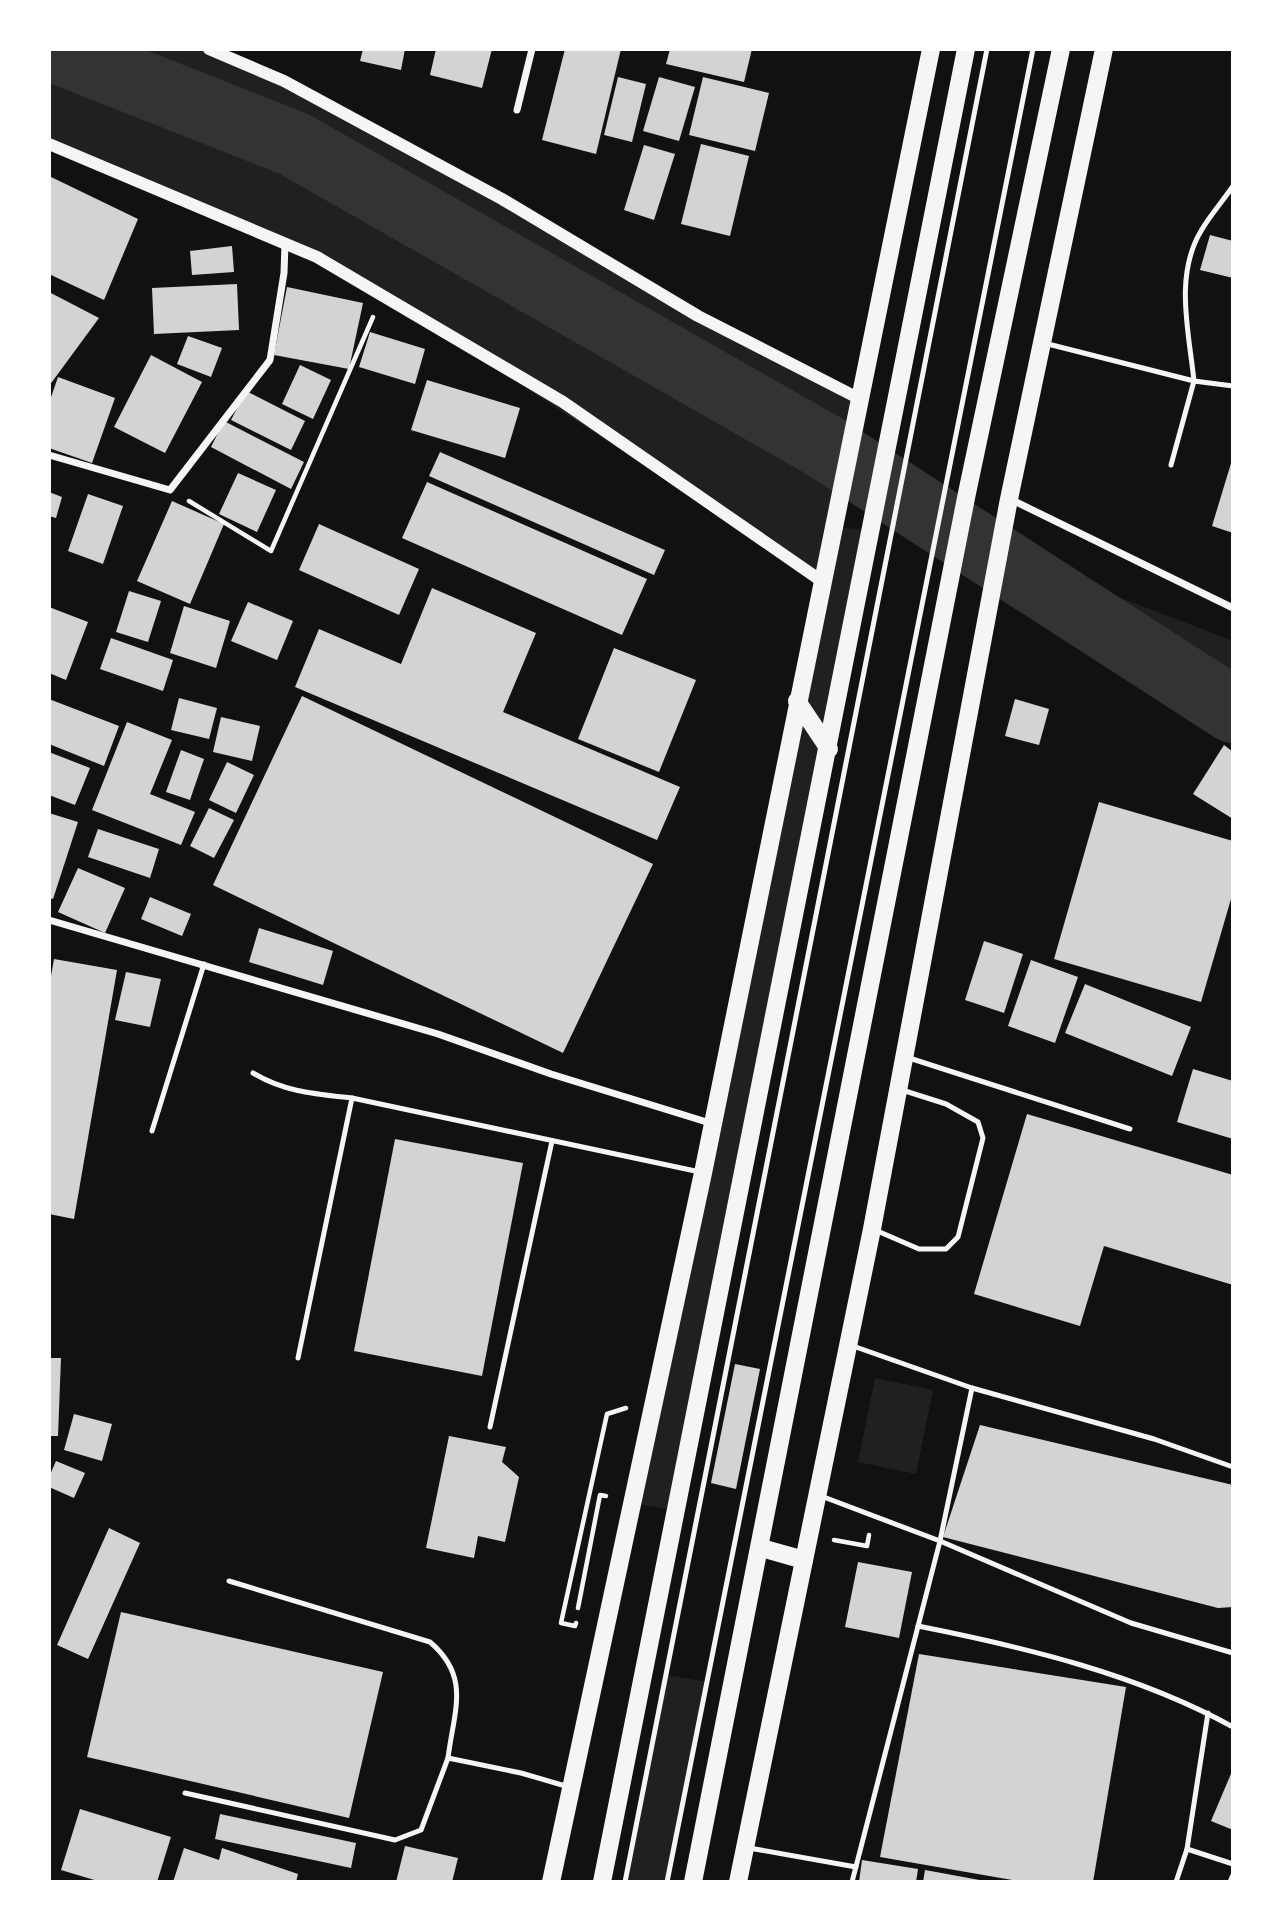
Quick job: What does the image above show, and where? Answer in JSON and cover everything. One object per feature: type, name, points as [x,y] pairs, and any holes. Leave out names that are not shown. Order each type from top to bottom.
[{"type":"main road","points":[[551,1882],[703,1173],[710,1123],[931,49]]},
{"type":"main road","points":[[602,1882],[966,49]]},
{"type":"main road","points":[[693,1882],[967,493],[1061,49]]},
{"type":"main road","points":[[738,1882],[872,1229],[1009,499],[1104,49]]},
{"type":"main road","points":[[797,701],[829,749]]},
{"type":"main road","points":[[761,1548],[804,1560]]},
{"type":"street","points":[[209,49],[284,80],[502,199],[698,316],[858,398]]},
{"type":"street","points":[[517,110],[532,49]]},
{"type":"street","points":[[49,144],[317,257],[563,402],[823,582]]},
{"type":"street","points":[[49,455],[170,490],[270,360],[282,285],[285,244]]},
{"type":"street","points":[[1009,499],[1233,608]]},
{"type":"street","points":[[49,920],[463,1042],[551,1074],[710,1123]]},
{"type":"lane","points":[[625,1882],[987,49]]},
{"type":"lane","points":[[667,1882],[935,527],[1033,49]]},
{"type":"lane","points":[[1171,465],[1194,382],[1184,285],[1188,262],[1200,232],[1233,186]]},
{"type":"lane","points":[[1041,342],[1194,382],[1233,386]]},
{"type":"lane","points":[[152,1131],[204,964]]},
{"type":"lane","points":[[903,1056],[1130,1129]]},
{"type":"lane","points":[[253,1073],[274,1086],[352,1098],[703,1173]]},
{"type":"lane","points":[[872,1229],[919,1250],[946,1250],[958,1237],[983,1138],[978,1122],[946,1104],[897,1088]]},
{"type":"lane","points":[[298,1358],[352,1098]]},
{"type":"lane","points":[[490,1427],[552,1141]]},
{"type":"lane","points":[[848,1345],[972,1388],[1154,1440],[1233,1467]]},
{"type":"lane","points":[[852,1882],[940,1541],[972,1388]]},
{"type":"lane","points":[[818,1495],[940,1541],[1131,1623],[1233,1653]]},
{"type":"lane","points":[[185,1793],[395,1840],[421,1830],[448,1758],[458,1683],[448,1657],[430,1642],[229,1581]]},
{"type":"lane","points":[[918,1626],[980,1638],[1099,1671],[1208,1713],[1233,1727]]},
{"type":"lane","points":[[1176,1882],[1187,1849],[1208,1713]]},
{"type":"lane","points":[[448,1758],[521,1773],[570,1787]]},
{"type":"lane","points":[[745,1847],[856,1867]]},
{"type":"lane","points":[[1187,1849],[1233,1864]]},
{"type":"lane","points":[[1230,1882],[1233,1875]]},
{"type":"path","points":[[170,490],[271,551],[382,294]]},
{"type":"path","points":[[600,1495],[575,1626],[561,1623],[607,1414]]},
{"type":"shaded area","points":[[49,49],[208,49],[286,81],[851,401],[834,527],[871,530],[677,1511],[631,1503],[822,581],[382,294],[285,244],[49,144]]},
{"type":"shaded area","points":[[1085,584],[1233,641],[1233,683],[1094,607]]},
{"type":"shaded area","points":[[875,1378],[933,1390],[916,1474],[858,1462]]},
{"type":"shaded area","points":[[666,1675],[707,1682],[667,1882],[625,1882]]},
{"type":"building","points":[[363,49],[405,49],[401,70],[360,61]]},
{"type":"building","points":[[436,49],[492,49],[482,88],[430,75]]},
{"type":"building","points":[[565,49],[621,49],[596,154],[542,140]]},
{"type":"building","points":[[670,49],[752,49],[744,82],[666,64]]},
{"type":"building","points":[[618,77],[646,84],[632,142],[604,135]]},
{"type":"building","points":[[659,77],[695,87],[679,141],[643,131]]},
{"type":"building","points":[[703,77],[769,93],[755,151],[689,135]]},
{"type":"building","points":[[701,144],[749,156],[730,236],[681,224]]},
{"type":"building","points":[[644,145],[675,154],[654,220],[624,210]]},
{"type":"building","points":[[49,176],[138,219],[104,300],[49,274]]},
{"type":"building","points":[[1210,235],[1233,241],[1233,278],[1200,270]]},
{"type":"building","points":[[232,246],[234,272],[192,275],[190,251]]},
{"type":"building","points":[[237,284],[239,330],[154,334],[152,288]]},
{"type":"building","points":[[287,287],[363,303],[349,369],[274,355]]},
{"type":"building","points":[[49,292],[99,318],[49,386]]},
{"type":"building","points":[[370,332],[425,349],[415,384],[359,367]]},
{"type":"building","points":[[188,336],[222,348],[211,377],[177,364]]},
{"type":"building","points":[[151,355],[202,382],[165,453],[114,427]]},
{"type":"building","points":[[300,365],[331,380],[313,419],[282,404]]},
{"type":"building","points":[[58,377],[115,398],[92,463],[49,448],[49,403]]},
{"type":"building","points":[[427,380],[520,408],[505,458],[411,430]]},
{"type":"building","points":[[246,391],[305,421],[291,450],[231,420]]},
{"type":"building","points":[[224,421],[304,462],[291,489],[211,447]]},
{"type":"building","points":[[440,452],[665,550],[654,575],[429,476]]},
{"type":"building","points":[[1233,460],[1233,533],[1212,526]]},
{"type":"building","points":[[238,473],[276,490],[257,532],[219,514]]},
{"type":"building","points":[[427,482],[647,579],[622,635],[402,538]]},
{"type":"building","points":[[49,492],[62,497],[56,518],[49,516]]},
{"type":"building","points":[[88,494],[123,506],[103,564],[68,551]]},
{"type":"building","points":[[172,501],[224,524],[190,604],[137,581]]},
{"type":"building","points":[[319,524],[419,569],[399,615],[299,570]]},
{"type":"building","points":[[432,588],[536,633],[503,712],[680,787],[657,840],[295,687],[319,629],[401,664]]},
{"type":"building","points":[[129,591],[161,601],[148,642],[116,632]]},
{"type":"building","points":[[248,602],[293,621],[277,660],[231,641]]},
{"type":"building","points":[[184,606],[230,621],[216,668],[170,653]]},
{"type":"building","points":[[49,607],[88,622],[66,680],[49,673]]},
{"type":"building","points":[[111,638],[173,660],[163,691],[100,669]]},
{"type":"building","points":[[614,648],[696,680],[659,772],[578,739]]},
{"type":"building","points":[[302,696],[653,864],[563,1053],[213,885]]},
{"type":"building","points":[[179,698],[217,708],[209,739],[171,730]]},
{"type":"building","points":[[49,699],[119,726],[104,766],[49,744]]},
{"type":"building","points":[[1015,699],[1049,709],[1039,745],[1005,736]]},
{"type":"building","points":[[221,717],[260,726],[252,761],[213,752]]},
{"type":"building","points":[[127,722],[172,740],[150,794],[195,812],[181,845],[92,810]]},
{"type":"building","points":[[1224,745],[1233,752],[1233,819],[1193,794]]},
{"type":"building","points":[[181,750],[204,759],[190,800],[166,792]]},
{"type":"building","points":[[49,752],[90,768],[75,805],[49,795]]},
{"type":"building","points":[[227,762],[254,775],[236,813],[209,800]]},
{"type":"building","points":[[1099,802],[1233,841],[1233,892],[1201,1002],[1054,959]]},
{"type":"building","points":[[209,808],[234,820],[214,858],[190,846]]},
{"type":"building","points":[[49,813],[78,822],[53,899],[49,898]]},
{"type":"building","points":[[98,829],[159,849],[150,878],[88,857]]},
{"type":"building","points":[[78,868],[125,888],[105,933],[58,912]]},
{"type":"building","points":[[150,897],[191,914],[182,936],[141,919]]},
{"type":"building","points":[[259,928],[333,951],[323,985],[249,962]]},
{"type":"building","points":[[984,941],[1023,954],[1004,1013],[965,1000]]},
{"type":"building","points":[[54,959],[117,970],[74,1219],[49,1214],[49,987]]},
{"type":"building","points":[[1031,960],[1078,977],[1055,1043],[1008,1026]]},
{"type":"building","points":[[126,972],[161,979],[150,1027],[115,1020]]},
{"type":"building","points":[[1085,984],[1191,1027],[1172,1076],[1065,1033]]},
{"type":"building","points":[[1193,1069],[1233,1081],[1233,1139],[1177,1122]]},
{"type":"building","points":[[1027,1114],[1233,1175],[1233,1285],[1104,1246],[1080,1326],[974,1294]]},
{"type":"building","points":[[395,1139],[523,1163],[482,1376],[354,1351]]},
{"type":"building","points":[[49,1358],[61,1358],[58,1436],[49,1436]]},
{"type":"building","points":[[735,1364],[760,1369],[736,1489],[711,1483]]},
{"type":"building","points":[[74,1414],[112,1424],[102,1461],[64,1450]]},
{"type":"building","points":[[980,1425],[1233,1485],[1233,1607],[1218,1608],[943,1537]]},
{"type":"building","points":[[449,1436],[506,1447],[502,1462],[519,1477],[505,1542],[478,1536],[474,1558],[426,1548]]},
{"type":"building","points":[[56,1461],[85,1473],[74,1498],[49,1487],[49,1477]]},
{"type":"building","points":[[109,1528],[140,1543],[88,1659],[57,1645]]},
{"type":"building","points":[[858,1562],[912,1572],[899,1638],[845,1627]]},
{"type":"building","points":[[121,1612],[383,1672],[349,1818],[87,1757]]},
{"type":"building","points":[[919,1654],[1126,1687],[1093,1882],[1024,1882],[880,1857]]},
{"type":"building","points":[[1233,1769],[1233,1830],[1211,1821]]},
{"type":"building","points":[[80,1809],[171,1837],[157,1882],[101,1882],[61,1870]]},
{"type":"building","points":[[220,1814],[356,1843],[351,1868],[215,1839]]},
{"type":"building","points":[[405,1846],[458,1858],[452,1882],[396,1882]]},
{"type":"building","points":[[184,1848],[219,1860],[222,1848],[298,1874],[296,1882],[173,1882]]},
{"type":"building","points":[[862,1860],[918,1869],[916,1882],[859,1882]]},
{"type":"building","points":[[925,1870],[985,1881],[985,1882],[923,1882]]},
{"type":"waterway","points":[[53,49],[294,144],[822,445],[1233,710]]}]
